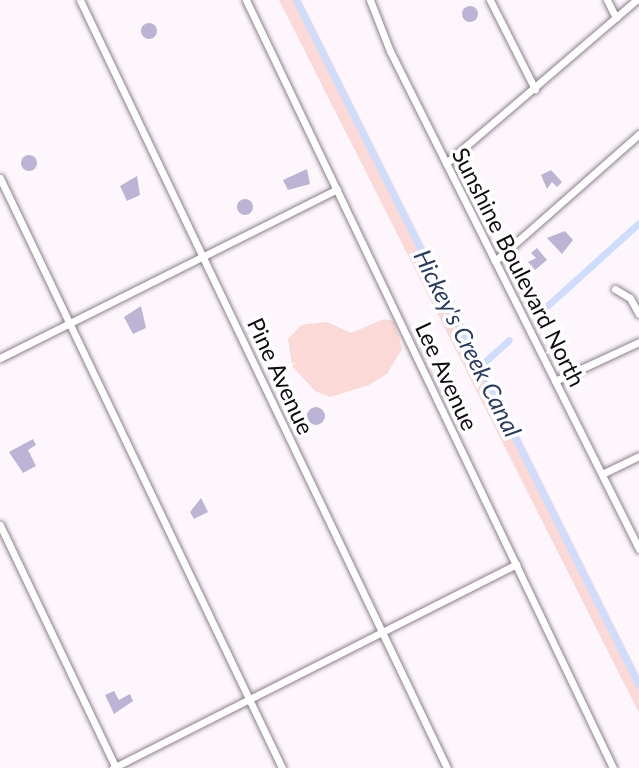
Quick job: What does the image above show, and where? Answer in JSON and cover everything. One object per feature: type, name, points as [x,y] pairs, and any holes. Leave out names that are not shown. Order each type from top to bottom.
[{"type":"street","name":"Pine Avenue","points":[[80,0],[447,768]]},
{"type":"street","name":"Lee Avenue","points":[[246,0],[613,768]]},
{"type":"street","name":"Sunshine Boulevard North","points":[[370,0],[446,163],[639,549]]},
{"type":"street","points":[[490,0],[536,89]]},
{"type":"street","points":[[607,0],[616,18]]},
{"type":"street","points":[[446,163],[536,89],[636,0]]},
{"type":"street","points":[[495,261],[639,134]]},
{"type":"street","points":[[0,178],[282,768]]},
{"type":"street","points":[[0,358],[337,190]]},
{"type":"street","points":[[615,289],[630,298],[639,314]]},
{"type":"street","points":[[555,381],[639,342]]},
{"type":"street","points":[[602,474],[639,456]]},
{"type":"street","points":[[0,526],[115,768],[516,564]]},
{"type":"shaded area","points":[[279,0],[301,0],[639,675],[639,713]]},
{"type":"shaded area","points":[[384,319],[394,321],[402,349],[387,374],[369,385],[330,397],[315,391],[292,366],[288,339],[301,325],[327,322],[351,333]]},
{"type":"building","points":[[470,6],[476,8],[476,20],[470,22],[464,20],[462,14],[464,8]]},
{"type":"building","points":[[146,23],[152,23],[157,31],[155,37],[146,39],[141,34],[141,28]]},
{"type":"building","points":[[29,155],[35,157],[35,169],[29,171],[23,169],[21,163],[23,157]]},
{"type":"building","points":[[307,169],[310,184],[288,190],[283,180]]},
{"type":"building","points":[[551,170],[562,182],[557,187],[552,182],[547,189],[541,175]]},
{"type":"building","points":[[137,176],[140,195],[127,201],[120,186]]},
{"type":"building","points":[[242,199],[248,199],[253,207],[251,213],[242,215],[237,210],[237,204]]},
{"type":"building","points":[[565,231],[573,240],[562,254],[547,238]]},
{"type":"building","points":[[537,248],[547,260],[535,270],[528,262],[536,258],[531,253]]},
{"type":"building","points":[[141,306],[146,328],[133,334],[124,317]]},
{"type":"building","points":[[312,407],[320,407],[325,416],[323,423],[312,425],[307,420],[307,412]]},
{"type":"building","points":[[33,439],[36,445],[28,450],[36,466],[23,473],[9,452]]},
{"type":"building","points":[[201,498],[208,512],[194,519],[190,512]]},
{"type":"building","points":[[114,691],[119,700],[130,694],[133,701],[114,714],[105,695]]},
{"type":"waterway","name":"Hickey's Creek Canal","points":[[296,0],[639,685]]},
{"type":"waterway","points":[[547,306],[639,223]]},
{"type":"waterway","points":[[479,367],[509,340]]}]
